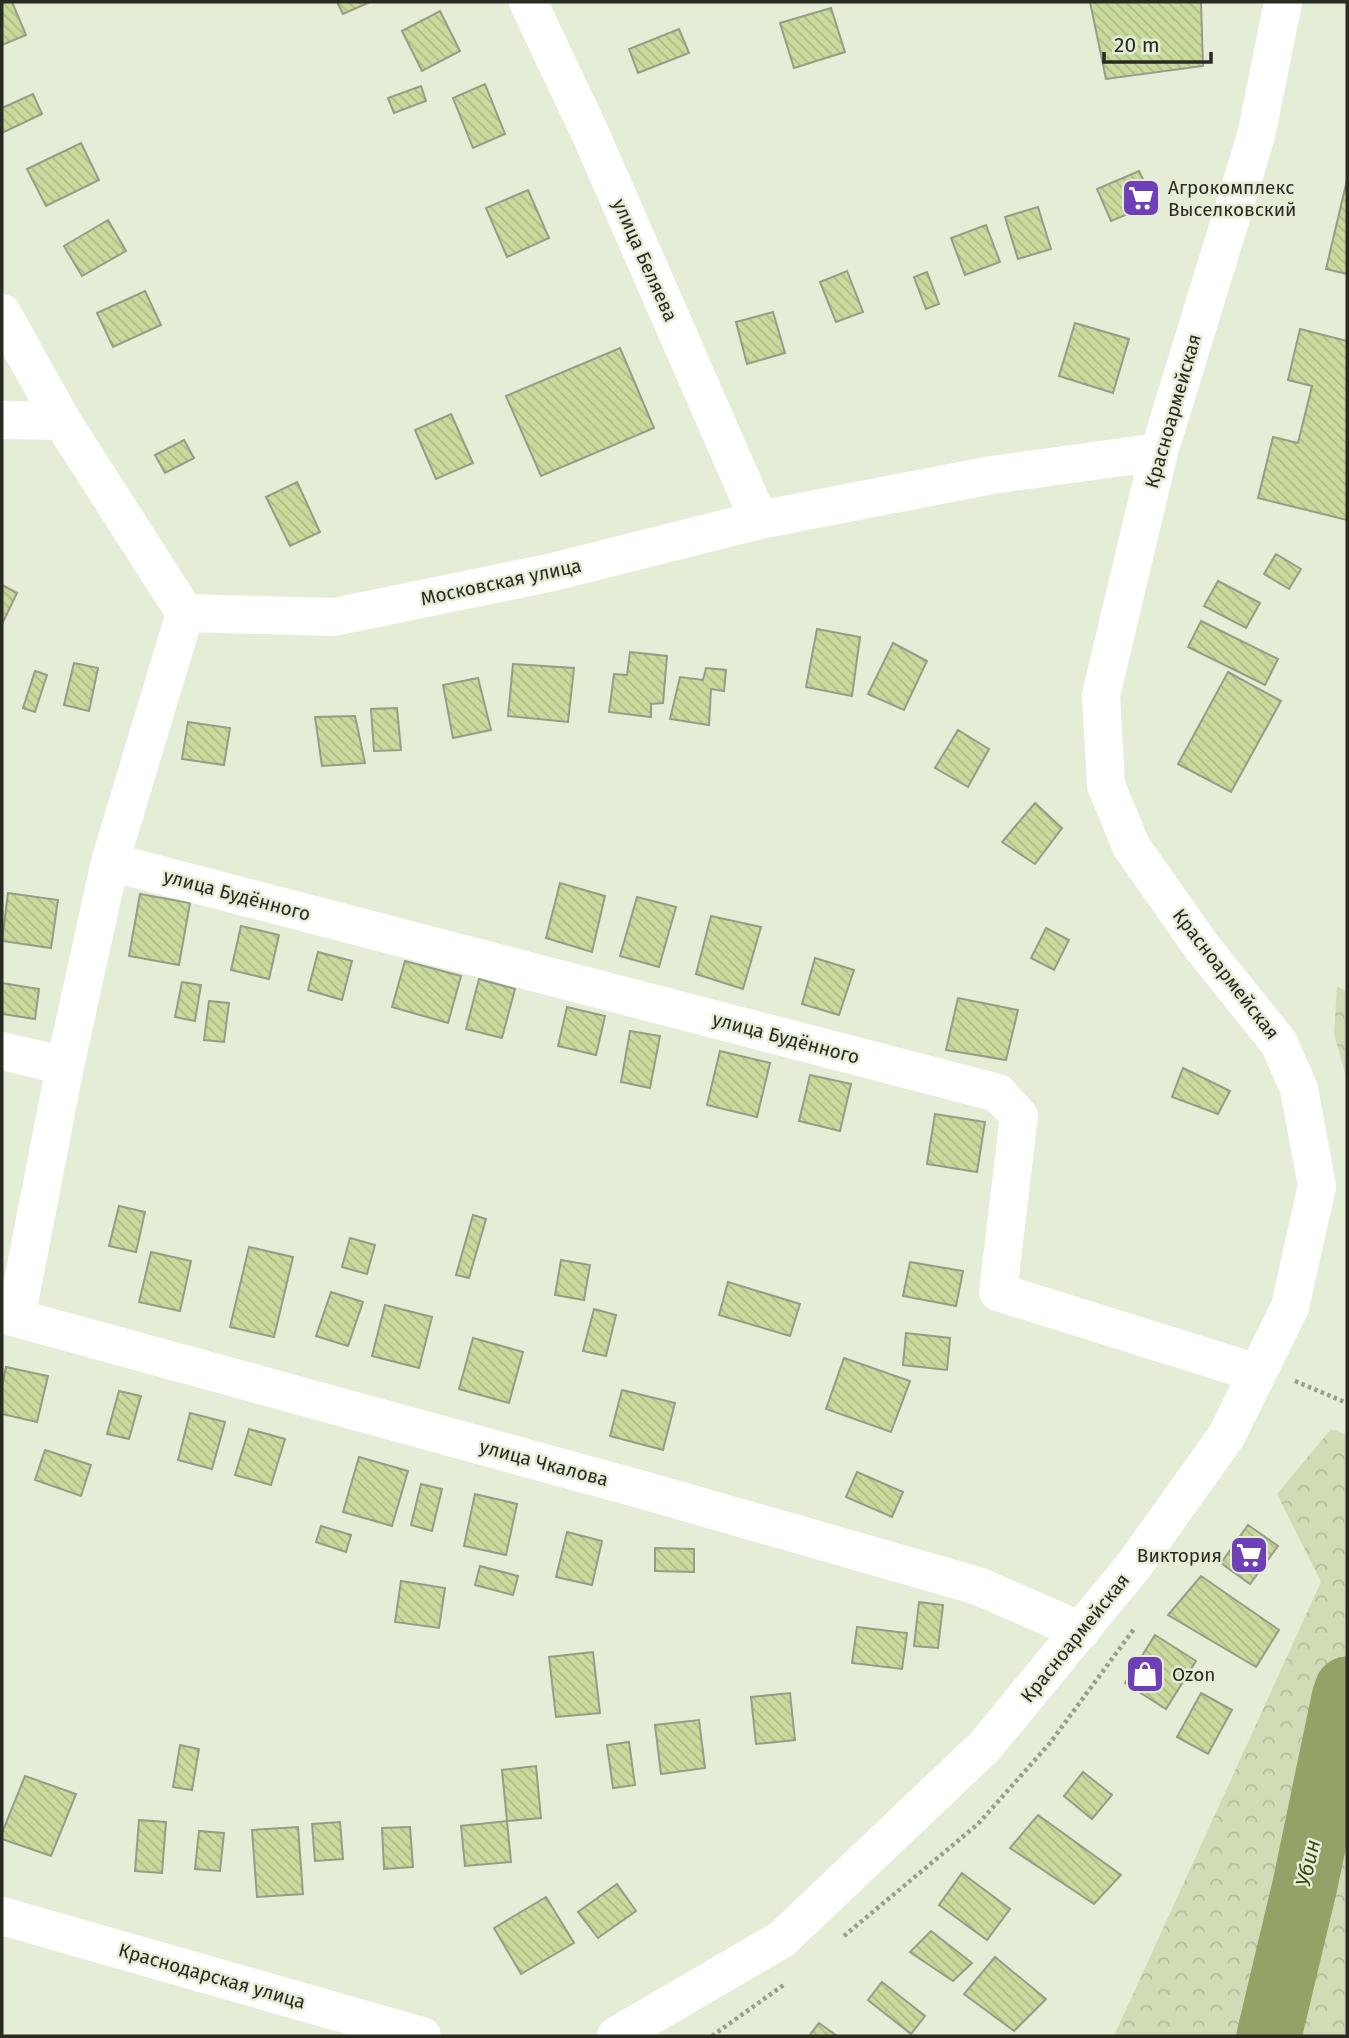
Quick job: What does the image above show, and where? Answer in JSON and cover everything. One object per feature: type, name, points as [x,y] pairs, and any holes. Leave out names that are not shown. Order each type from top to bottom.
[{"type":"street","name":"улица Беляева","points":[[528,2],[590,133],[759,520]]},
{"type":"street","name":"Красноармейская","points":[[616,2036],[782,1939],[985,1746],[1135,1564],[1227,1435],[1290,1307],[1317,1186],[1299,1090],[1279,1042],[1202,947],[1131,846],[1106,785],[1101,695],[1159,452],[1256,135],[1283,2]]},
{"type":"street","points":[[2,313],[62,421],[185,613],[110,862],[9,1316]]},
{"type":"street","points":[[2,420],[62,421]]},
{"type":"street","name":"Московская улица","points":[[185,613],[334,617],[553,572],[759,520],[992,475],[1159,452]]},
{"type":"street","name":"улица Будённого","points":[[110,862],[998,1093],[1019,1116],[998,1292],[1257,1373]]},
{"type":"street","points":[[2,1051],[65,1066]]},
{"type":"street","name":"улица Чкалова","points":[[9,1316],[643,1490],[978,1586],[1080,1631]]},
{"type":"street","name":"Краснодарская улица","points":[[2,1916],[422,2036]]},
{"type":"path","points":[[1257,1373],[1288,1378],[1347,1403]]},
{"type":"path","points":[[835,1943],[978,1824],[1051,1743],[1138,1623]]},
{"type":"path","points":[[712,2036],[795,1977]]},
{"type":"green space","points":[[1337,986],[1347,992],[1347,1080],[1334,1034]]},
{"type":"green space","points":[[1331,1429],[1347,1435],[1347,2036],[1114,2036],[1321,1582],[1277,1494]]},
{"type":"building","points":[[2,2],[12,2],[26,35],[2,45]]},
{"type":"building","points":[[337,2],[367,2],[368,3],[343,14]]},
{"type":"building","points":[[1090,2],[1201,2],[1203,66],[1106,79]]},
{"type":"building","points":[[831,8],[845,52],[794,68],[780,23]]},
{"type":"building","points":[[440,11],[460,51],[422,71],[402,31]]},
{"type":"building","points":[[679,29],[689,53],[638,73],[629,49]]},
{"type":"building","points":[[485,84],[505,134],[473,148],[453,98]]},
{"type":"building","points":[[421,86],[426,101],[394,113],[388,98]]},
{"type":"building","points":[[33,94],[42,114],[2,133],[2,108]]},
{"type":"building","points":[[81,143],[99,180],[46,206],[27,169]]},
{"type":"building","points":[[1139,171],[1154,203],[1111,221],[1097,189]]},
{"type":"building","points":[[1347,180],[1347,274],[1326,269]]},
{"type":"building","points":[[528,190],[549,238],[507,257],[486,208]]},
{"type":"building","points":[[1038,207],[1051,249],[1018,259],[1005,217]]},
{"type":"building","points":[[108,220],[126,251],[82,276],[64,246]]},
{"type":"building","points":[[986,225],[1000,262],[965,275],[951,238]]},
{"type":"building","points":[[847,271],[863,312],[836,322],[820,282]]},
{"type":"building","points":[[927,272],[939,304],[926,309],[914,277]]},
{"type":"building","points":[[145,291],[161,325],[113,347],[97,313]]},
{"type":"building","points":[[773,312],[785,353],[747,364],[736,322]]},
{"type":"building","points":[[1075,323],[1129,339],[1113,393],[1059,376]]},
{"type":"building","points":[[1300,329],[1347,341],[1347,520],[1258,498],[1273,437],[1298,443],[1312,386],[1288,380]]},
{"type":"building","points":[[620,348],[654,428],[541,476],[506,396]]},
{"type":"building","points":[[451,414],[473,463],[436,479],[415,430]]},
{"type":"building","points":[[184,440],[194,458],[165,473],[155,455]]},
{"type":"building","points":[[297,482],[320,532],[290,546],[266,497]]},
{"type":"building","points":[[1276,554],[1301,569],[1289,589],[1264,574]]},
{"type":"building","points":[[1218,581],[1260,603],[1246,628],[1204,606]]},
{"type":"building","points":[[2,585],[17,593],[2,624]]},
{"type":"building","points":[[1201,621],[1278,659],[1265,685],[1188,647]]},
{"type":"building","points":[[817,629],[860,637],[852,696],[806,687]]},
{"type":"building","points":[[893,643],[927,661],[904,710],[868,694]]},
{"type":"building","points":[[630,652],[667,656],[663,703],[651,704],[651,717],[609,712],[614,674],[627,675]]},
{"type":"building","points":[[74,663],[98,668],[89,711],[64,705]]},
{"type":"building","points":[[513,664],[574,668],[568,722],[508,716]]},
{"type":"building","points":[[706,668],[726,670],[724,691],[711,689],[709,725],[670,719],[680,677],[703,680]]},
{"type":"building","points":[[35,671],[47,675],[35,712],[23,708]]},
{"type":"building","points":[[1228,672],[1281,701],[1231,792],[1178,764]]},
{"type":"building","points":[[478,678],[491,730],[453,738],[443,685]]},
{"type":"building","points":[[397,708],[401,750],[374,751],[371,709]]},
{"type":"building","points":[[355,716],[365,763],[322,766],[315,717]]},
{"type":"building","points":[[188,722],[230,728],[224,765],[182,759]]},
{"type":"building","points":[[958,730],[989,749],[968,787],[935,768]]},
{"type":"building","points":[[1035,803],[1062,828],[1035,864],[1002,842]]},
{"type":"building","points":[[560,883],[605,896],[592,952],[546,938]]},
{"type":"building","points":[[8,893],[58,900],[51,948],[2,941]]},
{"type":"building","points":[[140,894],[190,903],[179,965],[129,956]]},
{"type":"building","points":[[637,897],[676,907],[659,967],[620,956]]},
{"type":"building","points":[[711,916],[761,927],[743,989],[696,974]]},
{"type":"building","points":[[241,926],[279,935],[269,979],[231,970]]},
{"type":"building","points":[[1046,928],[1069,940],[1054,970],[1031,958]]},
{"type":"building","points":[[318,952],[352,961],[342,1000],[308,990]]},
{"type":"building","points":[[815,958],[854,970],[839,1015],[802,1004]]},
{"type":"building","points":[[405,961],[461,976],[448,1023],[392,1007]]},
{"type":"building","points":[[479,979],[515,989],[502,1038],[466,1029]]},
{"type":"building","points":[[182,982],[201,985],[195,1021],[175,1017]]},
{"type":"building","points":[[2,983],[39,989],[35,1019],[2,1014]]},
{"type":"building","points":[[958,998],[1018,1010],[1006,1060],[946,1050]]},
{"type":"building","points":[[209,1001],[229,1003],[224,1042],[204,1040]]},
{"type":"building","points":[[567,1007],[605,1016],[596,1055],[558,1046]]},
{"type":"building","points":[[630,1031],[660,1036],[650,1088],[621,1082]]},
{"type":"building","points":[[720,1051],[770,1063],[757,1117],[707,1105]]},
{"type":"building","points":[[1183,1068],[1230,1091],[1218,1114],[1172,1097]]},
{"type":"building","points":[[810,1075],[851,1084],[840,1131],[799,1121]]},
{"type":"building","points":[[935,1114],[985,1122],[977,1172],[927,1164]]},
{"type":"building","points":[[119,1206],[145,1212],[136,1252],[109,1246]]},
{"type":"building","points":[[473,1215],[486,1219],[469,1278],[456,1275]]},
{"type":"building","points":[[350,1238],[375,1245],[367,1274],[342,1267]]},
{"type":"building","points":[[249,1247],[293,1257],[274,1337],[230,1327]]},
{"type":"building","points":[[151,1252],[191,1261],[180,1311],[139,1302]]},
{"type":"building","points":[[561,1260],[590,1265],[584,1300],[555,1295]]},
{"type":"building","points":[[910,1262],[963,1271],[956,1306],[903,1296]]},
{"type":"building","points":[[728,1282],[800,1304],[790,1336],[719,1315]]},
{"type":"building","points":[[331,1292],[363,1302],[348,1346],[316,1336]]},
{"type":"building","points":[[385,1305],[432,1317],[419,1368],[372,1356]]},
{"type":"building","points":[[594,1309],[616,1315],[606,1356],[583,1351]]},
{"type":"building","points":[[906,1333],[950,1338],[947,1370],[903,1365]]},
{"type":"building","points":[[473,1338],[523,1352],[509,1403],[459,1389]]},
{"type":"building","points":[[844,1358],[910,1381],[891,1432],[826,1409]]},
{"type":"building","points":[[6,1367],[48,1376],[37,1422],[2,1414],[2,1386]]},
{"type":"building","points":[[622,1390],[675,1403],[663,1450],[610,1436]]},
{"type":"building","points":[[119,1391],[141,1396],[129,1439],[107,1434]]},
{"type":"building","points":[[190,1413],[225,1422],[212,1469],[178,1460]]},
{"type":"building","points":[[249,1429],[285,1439],[271,1485],[235,1475]]},
{"type":"building","points":[[45,1450],[91,1465],[81,1496],[35,1480]]},
{"type":"building","points":[[359,1457],[408,1471],[392,1526],[343,1512]]},
{"type":"building","points":[[857,1472],[903,1492],[892,1517],[846,1497]]},
{"type":"building","points":[[421,1484],[442,1489],[432,1531],[411,1525]]},
{"type":"building","points":[[475,1494],[517,1504],[506,1555],[464,1546]]},
{"type":"building","name":"Виктория","points":[[1248,1525],[1278,1546],[1250,1584],[1221,1563]]},
{"type":"building","points":[[321,1526],[351,1535],[346,1552],[316,1542]]},
{"type":"building","points":[[567,1532],[602,1541],[592,1585],[556,1577]]},
{"type":"building","points":[[655,1548],[694,1549],[694,1572],[655,1571]]},
{"type":"building","points":[[480,1566],[518,1576],[513,1595],[475,1585]]},
{"type":"building","points":[[1201,1576],[1279,1630],[1256,1667],[1168,1615]]},
{"type":"building","points":[[401,1581],[445,1588],[439,1628],[395,1622]]},
{"type":"building","points":[[919,1602],[943,1605],[938,1648],[914,1646]]},
{"type":"building","points":[[857,1627],[907,1633],[902,1669],[852,1663]]},
{"type":"building","points":[[1155,1635],[1196,1661],[1166,1709],[1125,1683]]},
{"type":"building","points":[[593,1652],[600,1713],[556,1717],[549,1657]]},
{"type":"building","points":[[790,1693],[795,1740],[756,1744],[751,1697]]},
{"type":"building","points":[[1201,1693],[1232,1710],[1208,1754],[1177,1737]]},
{"type":"building","points":[[699,1720],[705,1768],[661,1774],[655,1725]]},
{"type":"building","points":[[629,1742],[635,1785],[613,1788],[607,1745]]},
{"type":"building","points":[[180,1745],[199,1749],[192,1790],[173,1787]]},
{"type":"building","points":[[536,1766],[541,1818],[507,1821],[502,1770]]},
{"type":"building","points":[[1083,1772],[1112,1795],[1092,1819],[1064,1796]]},
{"type":"building","points":[[25,1776],[76,1794],[51,1856],[2,1839]]},
{"type":"building","points":[[1038,1815],[1121,1875],[1094,1904],[1010,1848]]},
{"type":"building","points":[[139,1820],[166,1822],[162,1873],[135,1871]]},
{"type":"building","points":[[507,1821],[511,1862],[465,1866],[461,1826]]},
{"type":"building","points":[[340,1822],[343,1859],[315,1861],[312,1824]]},
{"type":"building","points":[[298,1827],[303,1894],[257,1897],[252,1830]]},
{"type":"building","points":[[410,1827],[413,1867],[384,1869],[382,1828]]},
{"type":"building","points":[[199,1831],[224,1833],[220,1871],[195,1869]]},
{"type":"building","points":[[962,1873],[1010,1909],[987,1940],[939,1905]]},
{"type":"building","points":[[617,1884],[636,1911],[598,1938],[578,1912]]},
{"type":"building","points":[[546,1897],[574,1943],[521,1974],[494,1928]]},
{"type":"building","points":[[931,1931],[972,1963],[953,1981],[910,1952]]},
{"type":"building","points":[[995,1957],[1046,1999],[1014,2031],[964,1994]]},
{"type":"building","points":[[882,1982],[925,2016],[911,2034],[868,2000]]},
{"type":"building","points":[[819,2023],[837,2036],[809,2036]]},
{"type":"waterway","name":"Убин","points":[[1269,2036],[1347,1689]]},
{"type":"place","name":"Агрокомплекс Выселковский","points":[[1141,198]]},
{"type":"place","name":"Виктория","points":[[1249,1555]]},
{"type":"place","name":"Ozon","points":[[1145,1674]]}]
